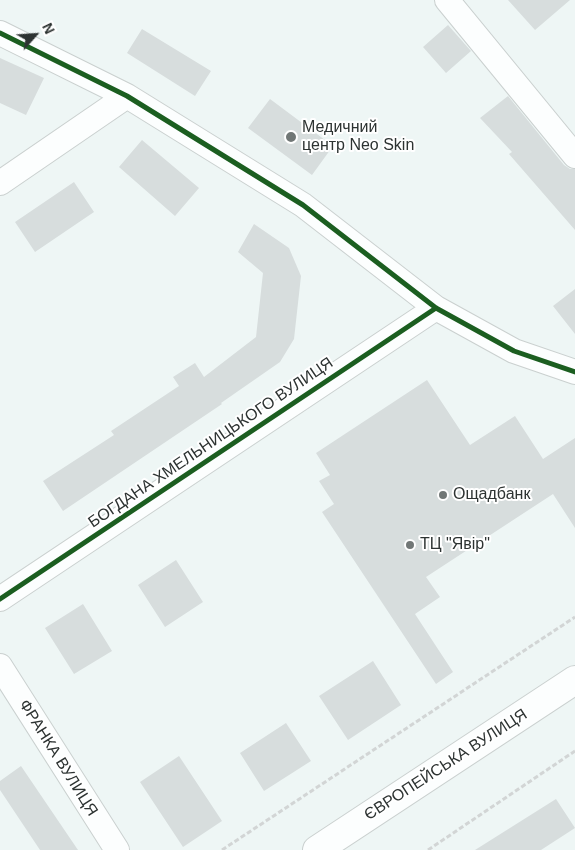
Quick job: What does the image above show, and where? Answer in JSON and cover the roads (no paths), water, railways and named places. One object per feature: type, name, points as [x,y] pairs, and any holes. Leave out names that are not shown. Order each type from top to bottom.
[{"type":"street","points":[[447,0],[575,156]]},
{"type":"street","points":[[0,33],[127,96],[303,205],[436,308],[514,350],[575,372]]},
{"type":"street","points":[[0,183],[127,96]]},
{"type":"street","name":"БОГДАНА ХМЕЛЬНИЦЬКОГО ВУЛИЦЯ","points":[[0,599],[436,308]]},
{"type":"street","name":"ФРАНКА ВУЛИЦЯ","points":[[0,666],[117,850]]},
{"type":"street","name":"ЄВРОПЕЙСЬКА ВУЛИЦЯ","points":[[317,850],[575,680]]},
{"type":"place","name":"Медичний центр Neo Skin","points":[[291,137]]},
{"type":"place","name":"Ощадбанк","points":[[443,495]]},
{"type":"place","name":"ТЦ \"Явір\"","points":[[410,545]]}]
